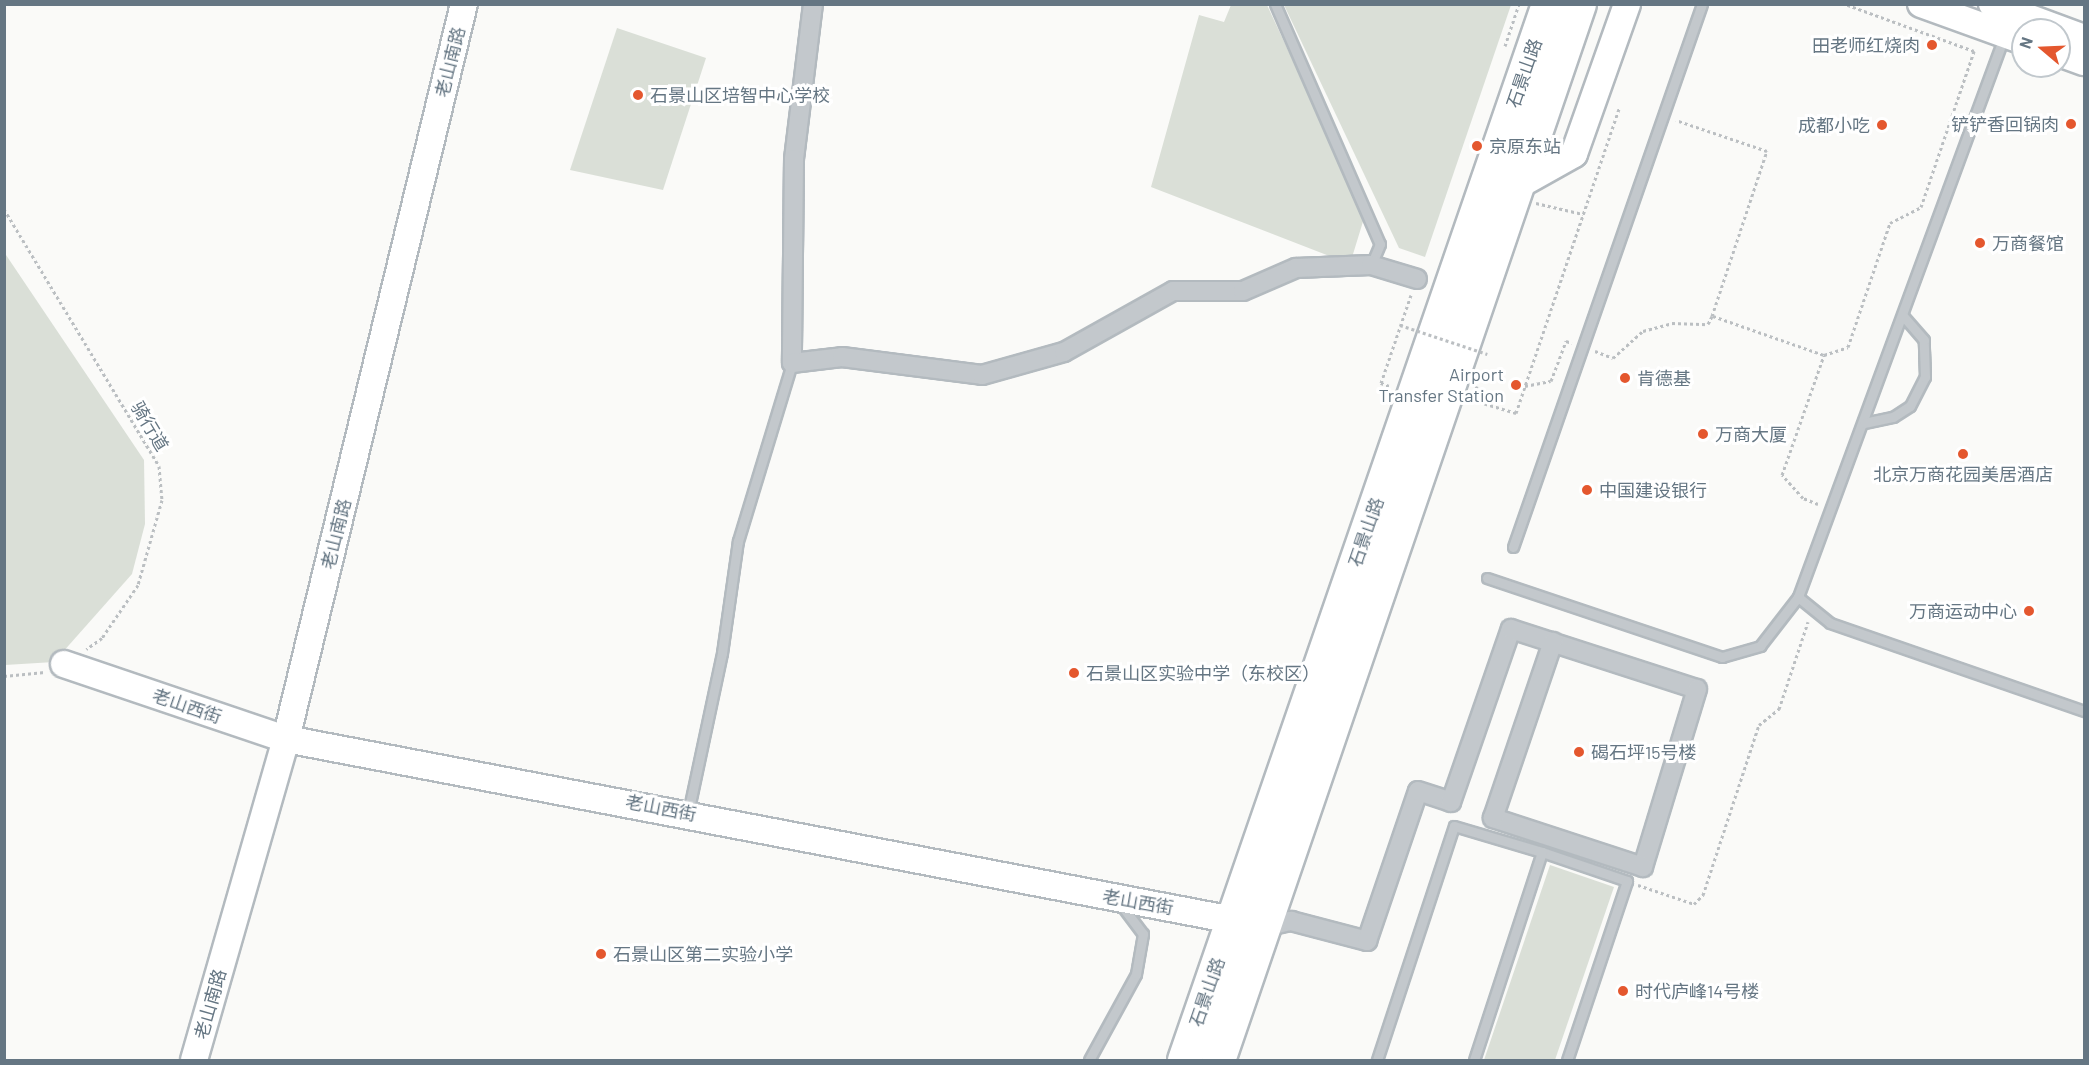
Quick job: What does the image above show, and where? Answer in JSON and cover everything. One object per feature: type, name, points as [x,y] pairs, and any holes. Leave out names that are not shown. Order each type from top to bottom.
[{"type":"highway","name":"石景山路","points":[[1184,1060],[1548,4]]},
{"type":"highway","name":"石景山路","points":[[1218,1060],[1579,4]]},
{"type":"street","name":"老山南路","points":[[194,1060],[286,740],[464,4]]},
{"type":"street","points":[[813,4],[794,159],[792,363],[842,357],[982,375],[1064,352],[1173,291],[1243,291],[1296,268],[1371,265],[1417,279]]},
{"type":"street","points":[[1519,185],[1574,154],[1627,4]]},
{"type":"street","points":[[1921,4],[2011,37]]},
{"type":"street","points":[[1992,4],[2085,38]]},
{"type":"street","points":[[1264,927],[1291,921],[1367,941],[1418,791],[1451,802],[1511,629],[1553,642],[1697,688],[1643,867],[1493,818],[1553,642]]},
{"type":"street","name":"老山西街","points":[[64,664],[286,740],[688,813],[1114,898],[1232,918],[1264,927]]},
{"type":"lane","points":[[1275,4],[1380,244],[1371,265]]},
{"type":"lane","points":[[1513,547],[1702,4]]},
{"type":"lane","points":[[1487,578],[1722,657],[1760,645],[1798,597],[1902,315],[2011,45]]},
{"type":"lane","points":[[1864,423],[1893,417],[1910,406],[1925,377],[1924,340],[1902,315]]},
{"type":"lane","points":[[688,813],[722,653],[738,541],[792,363]]},
{"type":"lane","points":[[1798,597],[1830,623],[2085,711]]},
{"type":"lane","points":[[1377,1060],[1454,826],[1542,852],[1627,881],[1567,1060]]},
{"type":"lane","points":[[1474,1060],[1542,852]]},
{"type":"lane","points":[[1089,1060],[1136,974],[1143,934],[1114,898]]},
{"type":"path","points":[[1713,316],[1824,355],[1848,347],[1890,224],[1921,207],[1974,51],[1845,4]]},
{"type":"path","points":[[1473,400],[1516,413],[1619,108]]},
{"type":"path","points":[[1525,386],[1551,381],[1566,340],[1613,358],[1643,331],[1672,323],[1708,324],[1713,316],[1767,151],[1676,120],[1679,110]]},
{"type":"path","name":"骑行道","points":[[4,209],[159,466],[162,500],[138,585],[102,638],[53,671],[4,676]]},
{"type":"path","points":[[1381,383],[1417,279]]},
{"type":"path","points":[[1400,325],[1486,354]]},
{"type":"path","points":[[1824,355],[1782,475],[1803,498],[1831,510]]},
{"type":"path","points":[[1627,881],[1694,904],[1703,895],[1759,724],[1779,708],[1813,609]]},
{"type":"shaded area","points":[[1231,5],[1267,5],[1365,215],[1350,264],[1151,187],[1199,15],[1224,22]]},
{"type":"shaded area","points":[[1284,5],[1511,5],[1425,257],[1399,248]]},
{"type":"shaded area","points":[[617,28],[706,58],[663,190],[570,170]]},
{"type":"shaded area","points":[[4,252],[144,460],[145,524],[132,574],[54,662],[5,665]]},
{"type":"shaded area","points":[[1550,865],[1614,887],[1555,1060],[1484,1060]]},
{"type":"place","name":"田老师红烧肉","points":[[1932,45]]},
{"type":"place","name":"石景山区培智中心学校","points":[[638,95]]},
{"type":"place","name":"铲铲香回锅肉","points":[[2071,124]]},
{"type":"place","name":"成都小吃","points":[[1882,125]]},
{"type":"place","name":"京原东站","points":[[1477,146]]},
{"type":"place","name":"万商餐馆","points":[[1980,243]]},
{"type":"place","name":"肯德基","points":[[1625,378]]},
{"type":"place","name":"Airport Transfer Station","points":[[1516,385]]},
{"type":"place","name":"万商大厦","points":[[1703,434]]},
{"type":"place","name":"北京万商花园美居酒店","points":[[1963,454]]},
{"type":"place","name":"中国建设银行","points":[[1587,490]]},
{"type":"place","name":"万商运动中心","points":[[2029,611]]},
{"type":"place","name":"石景山区实验中学（东校区）","points":[[1074,673]]},
{"type":"place","name":"碣石坪15号楼","points":[[1579,752]]},
{"type":"place","name":"石景山区第二实验小学","points":[[601,954]]},
{"type":"place","name":"时代庐峰14号楼","points":[[1623,991]]}]
